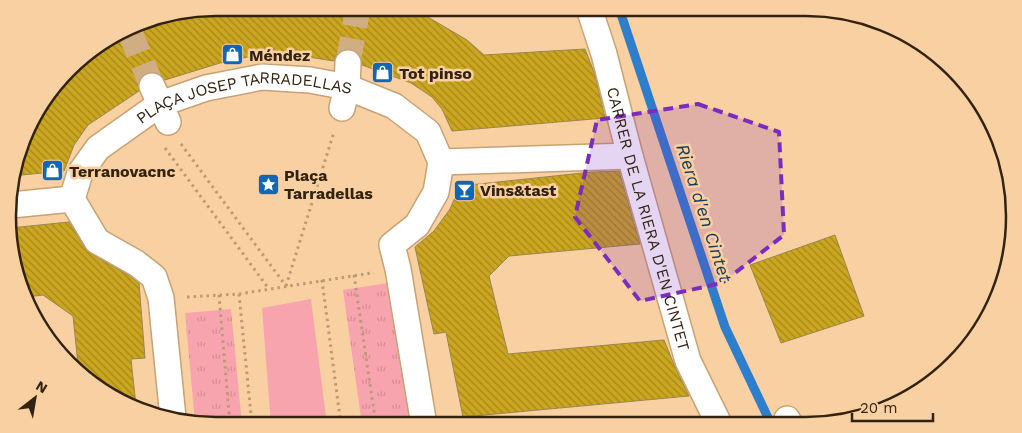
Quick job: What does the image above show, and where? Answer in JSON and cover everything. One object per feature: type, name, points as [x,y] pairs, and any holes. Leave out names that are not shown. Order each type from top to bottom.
[{"type":"street","name":"CARRER DE LA RIERA D'EN CINTET","points":[[592,16],[604,54],[630,156],[688,361],[716,417]]},
{"type":"street","points":[[345,98],[348,63]]},
{"type":"street","name":"PLAÇA JOSEP TARRADELLAS","points":[[72,199],[80,173],[98,148],[155,107],[206,88],[262,77],[310,80],[345,98],[394,106],[428,132],[441,162]]},
{"type":"street","points":[[423,417],[398,269],[392,245],[417,225],[436,192],[441,162],[630,156]]},
{"type":"street","points":[[17,204],[72,199],[97,241],[136,263],[154,277],[161,298],[172,412]]},
{"type":"path","points":[[155,107],[269,289]]},
{"type":"path","points":[[286,286],[334,132]]},
{"type":"path","points":[[181,143],[286,286]]},
{"type":"path","points":[[161,298],[239,294],[398,269]]},
{"type":"path","points":[[354,275],[375,417]]},
{"type":"path","points":[[322,280],[340,417]]},
{"type":"path","points":[[239,294],[251,417]]},
{"type":"path","points":[[219,295],[229,417]]},
{"type":"highlighted area","points":[[698,104],[779,132],[784,235],[722,283],[640,301],[575,217],[597,120]]},
{"type":"green space","points":[[388,283],[411,417],[361,417],[343,290]]},
{"type":"green space","points":[[311,299],[326,417],[270,417],[262,308]]},
{"type":"green space","points":[[231,309],[241,417],[194,415],[185,313]]},
{"type":"building","points":[[216,16],[426,16],[467,40],[484,55],[585,49],[595,75],[605,118],[452,131],[442,109],[432,97],[411,83],[362,65],[361,57],[355,51],[342,50],[336,55],[334,61],[308,57],[257,55],[220,63],[165,80],[160,74],[154,72],[146,73],[140,78],[138,84],[139,91],[88,125],[74,145],[64,171],[20,175],[31,140],[43,116],[66,84],[84,66],[116,43],[140,31],[190,18]]},
{"type":"building","points":[[619,171],[640,244],[509,256],[489,276],[508,354],[664,340],[689,396],[463,417],[446,332],[434,334],[415,247],[434,231],[450,209],[460,186],[592,172]]},
{"type":"building","points":[[69,222],[90,253],[139,283],[145,358],[131,359],[135,400],[105,383],[78,361],[73,316],[43,295],[33,296],[20,256],[17,227]]},
{"type":"building","points":[[835,235],[864,316],[781,343],[750,265]]},
{"type":"waterway","name":"Riera d'en Cintet","points":[[622,16],[725,327],[768,417]]},
{"type":"tunnel","points":[[348,63],[357,16]]},
{"type":"tunnel","points":[[131,35],[152,86]]},
{"type":"place","name":"Méndez","points":[[233,55]]},
{"type":"place","name":"Tot pinso","points":[[383,73]]},
{"type":"place","name":"Terranovacnc","points":[[53,171]]},
{"type":"place","name":"Plaça Tarradellas","points":[[268,184]]},
{"type":"place","name":"Vins&tast","points":[[464,190]]}]
